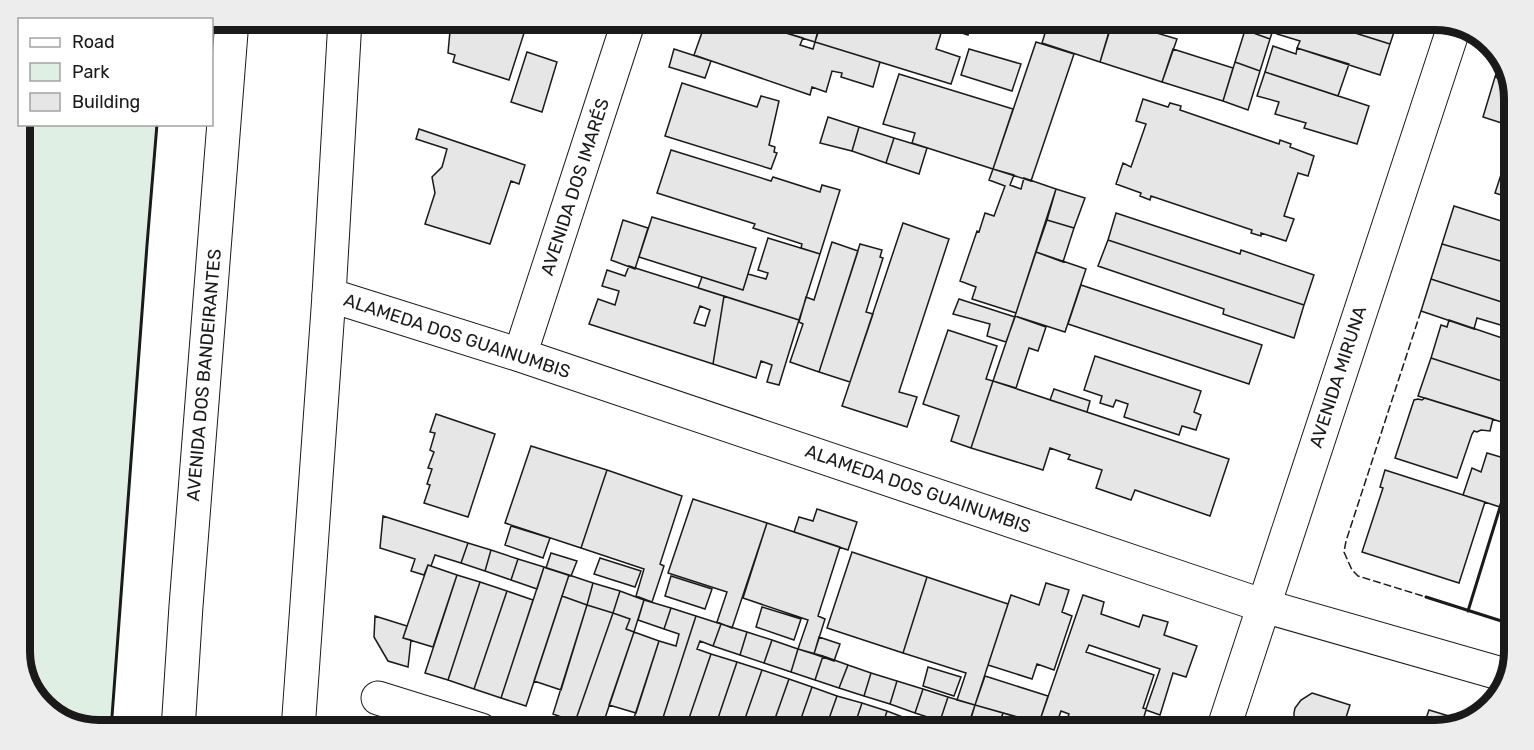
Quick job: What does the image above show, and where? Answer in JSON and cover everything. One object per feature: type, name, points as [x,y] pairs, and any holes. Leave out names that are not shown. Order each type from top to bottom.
[{"type":"main road","name":"AVENIDA DOS BANDEIRANTES","points":[[179,720],[231,30]]},
{"type":"main road","points":[[299,720],[329,295],[344,30]]},
{"type":"main road","name":"AVENIDA DOS IMARÉS","points":[[520,355],[626,30]]},
{"type":"main road","name":"AVENIDA MIRUNA","points":[[1226,720],[1452,32]]},
{"type":"main road","name":"ALAMEDA DOS GUAINUMBIS","points":[[329,295],[520,355],[1264,606],[1500,673]]},
{"type":"main road","points":[[378,698],[449,720]]},
{"type":"green space","points":[[30,126],[157,126],[112,720],[86,719],[68,713],[47,696],[37,682],[30,656]]},
{"type":"building","points":[[450,30],[525,30],[509,80],[453,62],[455,55],[448,53]]},
{"type":"building","points":[[703,30],[730,32],[731,30],[776,30],[803,38],[800,45],[813,49],[815,42],[880,62],[873,87],[841,77],[842,73],[832,71],[826,92],[812,87],[810,95],[694,55]]},
{"type":"building","points":[[776,30],[818,30],[815,42]]},
{"type":"building","points":[[819,30],[942,30],[936,49],[960,57],[951,84],[815,42]]},
{"type":"building","points":[[952,30],[969,30],[968,35]]},
{"type":"building","points":[[1046,30],[1110,30],[1100,62],[1042,43]]},
{"type":"building","points":[[1110,30],[1147,30],[1177,39],[1162,82],[1100,62]]},
{"type":"building","points":[[1245,30],[1273,30],[1270,39]]},
{"type":"building","points":[[1245,30],[1270,39],[1260,71],[1235,62]]},
{"type":"building","points":[[1278,30],[1346,30],[1390,44],[1380,75],[1297,48],[1300,41],[1277,34]]},
{"type":"building","points":[[1346,30],[1395,30],[1390,44]]},
{"type":"building","points":[[1036,42],[1074,54],[1031,181],[993,169]]},
{"type":"building","points":[[1273,46],[1296,54],[1297,48],[1349,64],[1338,96],[1265,72]]},
{"type":"building","points":[[674,49],[711,61],[705,78],[669,67]]},
{"type":"building","points":[[969,49],[1021,64],[1012,91],[961,75]]},
{"type":"building","points":[[1173,49],[1233,68],[1223,101],[1162,82]]},
{"type":"building","points":[[527,52],[557,62],[542,112],[511,102]]},
{"type":"building","points":[[1235,62],[1260,71],[1248,110],[1223,101]]},
{"type":"building","points":[[1498,70],[1501,79],[1495,77]]},
{"type":"building","points":[[1265,72],[1369,106],[1357,144],[1304,128],[1306,123],[1275,114],[1279,102],[1257,96]]},
{"type":"building","points":[[899,74],[1013,109],[993,169],[912,143],[915,133],[883,124]]},
{"type":"building","points":[[1495,77],[1501,79],[1504,94],[1504,124],[1483,117]]},
{"type":"building","points":[[682,83],[757,107],[761,96],[779,101],[769,145],[775,147],[774,152],[777,153],[771,169],[665,136]]},
{"type":"building","points":[[1143,99],[1168,107],[1170,103],[1181,106],[1180,110],[1279,144],[1280,140],[1291,144],[1290,147],[1314,156],[1308,176],[1298,173],[1284,216],[1294,219],[1286,241],[1261,233],[1261,236],[1251,233],[1252,230],[1151,196],[1150,200],[1140,196],[1141,193],[1116,184],[1123,163],[1131,167],[1146,124],[1136,121]]},
{"type":"building","points":[[828,117],[859,127],[852,151],[820,143]]},
{"type":"building","points":[[859,127],[894,138],[886,163],[852,151]]},
{"type":"building","points":[[419,129],[525,165],[519,184],[511,181],[490,244],[425,224],[435,193],[432,177],[442,167],[447,149],[416,139]]},
{"type":"building","points":[[894,138],[927,148],[919,174],[886,163]]},
{"type":"building","points":[[671,150],[771,181],[773,177],[820,192],[822,185],[840,190],[820,254],[801,248],[802,244],[753,228],[755,224],[657,193]]},
{"type":"building","points":[[1504,166],[1504,196],[1495,193]]},
{"type":"building","points":[[993,169],[1014,175],[1010,185],[1021,189],[1024,178],[1056,189],[1016,313],[972,299],[976,287],[960,281],[985,213],[994,216],[1005,186],[989,180]]},
{"type":"building","points":[[1056,189],[1085,198],[1074,228],[1047,220]]},
{"type":"building","points":[[1454,206],[1504,222],[1504,262],[1442,244]]},
{"type":"building","points":[[1116,213],[1240,254],[1241,250],[1314,275],[1304,305],[1108,240]]},
{"type":"building","points":[[652,217],[756,248],[743,290],[639,257]]},
{"type":"building","points":[[623,220],[648,228],[635,269],[611,260]]},
{"type":"building","points":[[1047,220],[1074,228],[1063,262],[1036,252]]},
{"type":"building","points":[[903,223],[949,239],[899,392],[917,397],[907,427],[842,406]]},
{"type":"building","points":[[768,238],[820,254],[799,320],[698,288],[702,277],[743,290],[748,274],[766,279],[768,273],[758,270]]},
{"type":"building","points":[[1108,240],[1304,305],[1294,338],[1223,314],[1224,309],[1098,266]]},
{"type":"building","points":[[832,242],[858,251],[819,372],[790,362],[803,324],[799,322],[806,297],[814,300]]},
{"type":"building","points":[[860,244],[882,250],[880,257],[883,258],[866,312],[873,314],[850,382],[819,372]]},
{"type":"building","points":[[1442,244],[1504,262],[1504,303],[1431,279]]},
{"type":"building","points":[[1036,252],[1086,269],[1065,332],[1015,316]]},
{"type":"building","points":[[629,266],[724,296],[713,364],[589,324],[598,299],[615,305],[619,291],[602,286],[607,270],[625,276]],"holes":[[[700,306],[710,310],[705,326],[694,323]]]},
{"type":"building","points":[[1431,279],[1504,303],[1504,326],[1477,318],[1474,329],[1421,311]]},
{"type":"building","points":[[1081,285],[1262,345],[1249,384],[1068,324]]},
{"type":"building","points":[[724,296],[799,320],[779,385],[767,382],[772,365],[761,361],[756,378],[713,364]]},
{"type":"building","points":[[959,299],[1015,317],[1006,342],[987,336],[990,324],[953,314]]},
{"type":"building","points":[[1015,316],[1046,327],[1038,351],[1029,348],[1016,388],[993,381]]},
{"type":"building","points":[[1449,320],[1504,339],[1504,382],[1431,358],[1441,325],[1447,327]]},
{"type":"building","points":[[948,330],[997,346],[986,379],[993,381],[971,448],[951,441],[959,416],[923,404]]},
{"type":"building","points":[[1095,356],[1201,391],[1194,412],[1201,415],[1196,430],[1182,426],[1179,435],[1124,417],[1128,404],[1116,400],[1113,407],[1100,403],[1102,396],[1084,390]]},
{"type":"building","points":[[1431,358],[1504,382],[1504,423],[1418,396]]},
{"type":"building","points":[[993,381],[1229,459],[1210,516],[1135,490],[1131,500],[1096,488],[1102,470],[1068,459],[1070,455],[1050,448],[1043,470],[971,448]]},
{"type":"building","points":[[1054,389],[1090,401],[1087,412],[1050,400]]},
{"type":"building","points":[[1425,398],[1493,419],[1490,431],[1474,431],[1472,434],[1457,478],[1395,458],[1414,400]]},
{"type":"building","points":[[436,414],[495,434],[468,517],[424,503],[432,469],[428,468],[434,452],[430,450],[435,433],[430,432]]},
{"type":"building","points":[[531,446],[607,470],[581,548],[505,523]]},
{"type":"building","points":[[1487,453],[1504,458],[1504,494],[1500,507],[1463,495],[1472,468],[1481,472]]},
{"type":"building","points":[[607,470],[682,496],[660,564],[664,566],[652,602],[636,596],[644,569],[581,548]]},
{"type":"building","points":[[1385,470],[1485,502],[1459,583],[1362,552],[1383,488],[1380,487]]},
{"type":"building","points":[[693,499],[767,523],[732,628],[717,622],[727,592],[668,573]]},
{"type":"building","points":[[817,509],[857,522],[848,550],[794,532],[799,517],[813,521]]},
{"type":"building","points":[[383,516],[468,543],[461,563],[435,555],[424,575],[411,571],[415,559],[380,548]]},
{"type":"building","points":[[767,523],[840,547],[818,616],[825,619],[814,654],[798,649],[808,620],[743,598]]},
{"type":"building","points":[[511,526],[550,538],[543,558],[505,545]]},
{"type":"building","points":[[468,543],[491,550],[485,571],[461,563]]},
{"type":"building","points":[[491,550],[518,559],[511,580],[485,571]]},
{"type":"building","points":[[852,552],[927,577],[903,653],[827,628]]},
{"type":"building","points":[[551,553],[577,561],[571,576],[546,568]]},
{"type":"building","points":[[600,558],[641,571],[635,587],[594,574]]},
{"type":"building","points":[[518,559],[544,567],[537,589],[511,580]]},
{"type":"building","points":[[428,565],[457,575],[433,647],[403,638]]},
{"type":"building","points":[[544,567],[569,575],[526,706],[501,698]]},
{"type":"building","points":[[457,575],[480,582],[448,680],[425,673]]},
{"type":"building","points":[[569,575],[593,583],[587,605],[562,596]]},
{"type":"building","points":[[671,576],[712,589],[705,609],[665,596]]},
{"type":"building","points":[[927,577],[1008,604],[975,705],[957,700],[966,673],[903,653]]},
{"type":"building","points":[[480,582],[507,591],[474,689],[448,680]]},
{"type":"building","points":[[593,583],[620,591],[613,613],[587,605]]},
{"type":"building","points":[[1046,583],[1069,590],[1062,612],[1072,616],[1054,670],[1037,664],[1032,679],[988,665],[1011,595],[1039,605]]},
{"type":"building","points":[[507,591],[533,600],[501,698],[474,689]]},
{"type":"building","points":[[620,591],[644,600],[634,632],[626,629],[630,619],[613,613]]},
{"type":"building","points":[[1083,595],[1104,602],[1101,614],[1139,627],[1143,615],[1168,622],[1164,635],[1197,646],[1186,677],[1173,673],[1160,715],[1146,710],[1143,720],[1067,720],[1069,714],[1061,711],[1058,720],[1040,720]],"holes":[[[1089,645],[1160,669],[1146,709],[1143,708],[1154,675],[1086,652]]]},
{"type":"building","points":[[562,596],[587,605],[561,690],[534,681]]},
{"type":"building","points":[[644,600],[671,608],[664,629],[638,620]]},
{"type":"building","points":[[587,605],[613,613],[576,720],[553,714]]},
{"type":"building","points":[[762,607],[801,619],[794,640],[756,627]]},
{"type":"building","points":[[671,608],[696,616],[662,720],[633,720],[659,641],[676,646],[679,634],[664,629]]},
{"type":"building","points":[[613,613],[630,619],[626,629],[634,632],[604,720],[576,720]]},
{"type":"building","points":[[375,616],[407,626],[403,638],[411,640],[408,667],[388,661],[374,637]]},
{"type":"building","points":[[696,616],[721,624],[713,646],[700,641],[697,649],[711,654],[688,720],[662,720]]},
{"type":"building","points":[[721,624],[747,632],[740,655],[713,646]]},
{"type":"building","points":[[634,632],[659,641],[636,713],[609,705]]},
{"type":"building","points":[[747,632],[772,640],[764,663],[740,655]]},
{"type":"building","points":[[819,637],[840,644],[834,661],[814,654]]},
{"type":"building","points":[[772,640],[798,649],[791,672],[764,663]]},
{"type":"building","points":[[798,649],[823,656],[815,680],[791,672]]},
{"type":"building","points":[[711,654],[737,662],[717,720],[688,720]]},
{"type":"building","points":[[823,656],[848,665],[839,688],[815,680]]},
{"type":"building","points":[[737,662],[762,670],[744,720],[717,720]]},
{"type":"building","points":[[848,665],[871,673],[864,696],[839,688]]},
{"type":"building","points":[[928,667],[961,677],[954,696],[923,686]]},
{"type":"building","points":[[762,670],[789,679],[775,720],[744,720]]},
{"type":"building","points":[[871,673],[897,681],[890,704],[864,696]]},
{"type":"building","points":[[985,676],[1048,696],[1040,720],[1028,720],[975,705]]},
{"type":"building","points":[[789,679],[812,687],[800,720],[775,720]]},
{"type":"building","points":[[897,681],[923,689],[915,713],[890,704]]},
{"type":"building","points":[[812,687],[837,696],[829,720],[800,720]]},
{"type":"building","points":[[923,689],[948,697],[940,720],[915,713]]},
{"type":"building","points":[[1312,693],[1350,705],[1345,720],[1294,720],[1295,708],[1301,700]]},
{"type":"building","points":[[837,696],[862,703],[856,720],[829,720]]},
{"type":"building","points":[[948,697],[975,705],[970,720],[940,720]]},
{"type":"building","points":[[862,703],[887,711],[884,720],[856,720]]},
{"type":"building","points":[[975,705],[1003,713],[1001,720],[970,720]]},
{"type":"building","points":[[1429,710],[1449,716],[1448,719],[1426,720]]},
{"type":"building","points":[[887,711],[910,720],[884,720]]},
{"type":"building","points":[[1003,713],[1027,720],[1001,720]]},
{"type":"fence","points":[[1421,311],[1344,552],[1352,570],[1358,576],[1426,597]]},
{"type":"wall","points":[[112,720],[157,126]]},
{"type":"wall","points":[[1468,611],[1501,504]]},
{"type":"wall","points":[[1426,597],[1504,622]]}]
